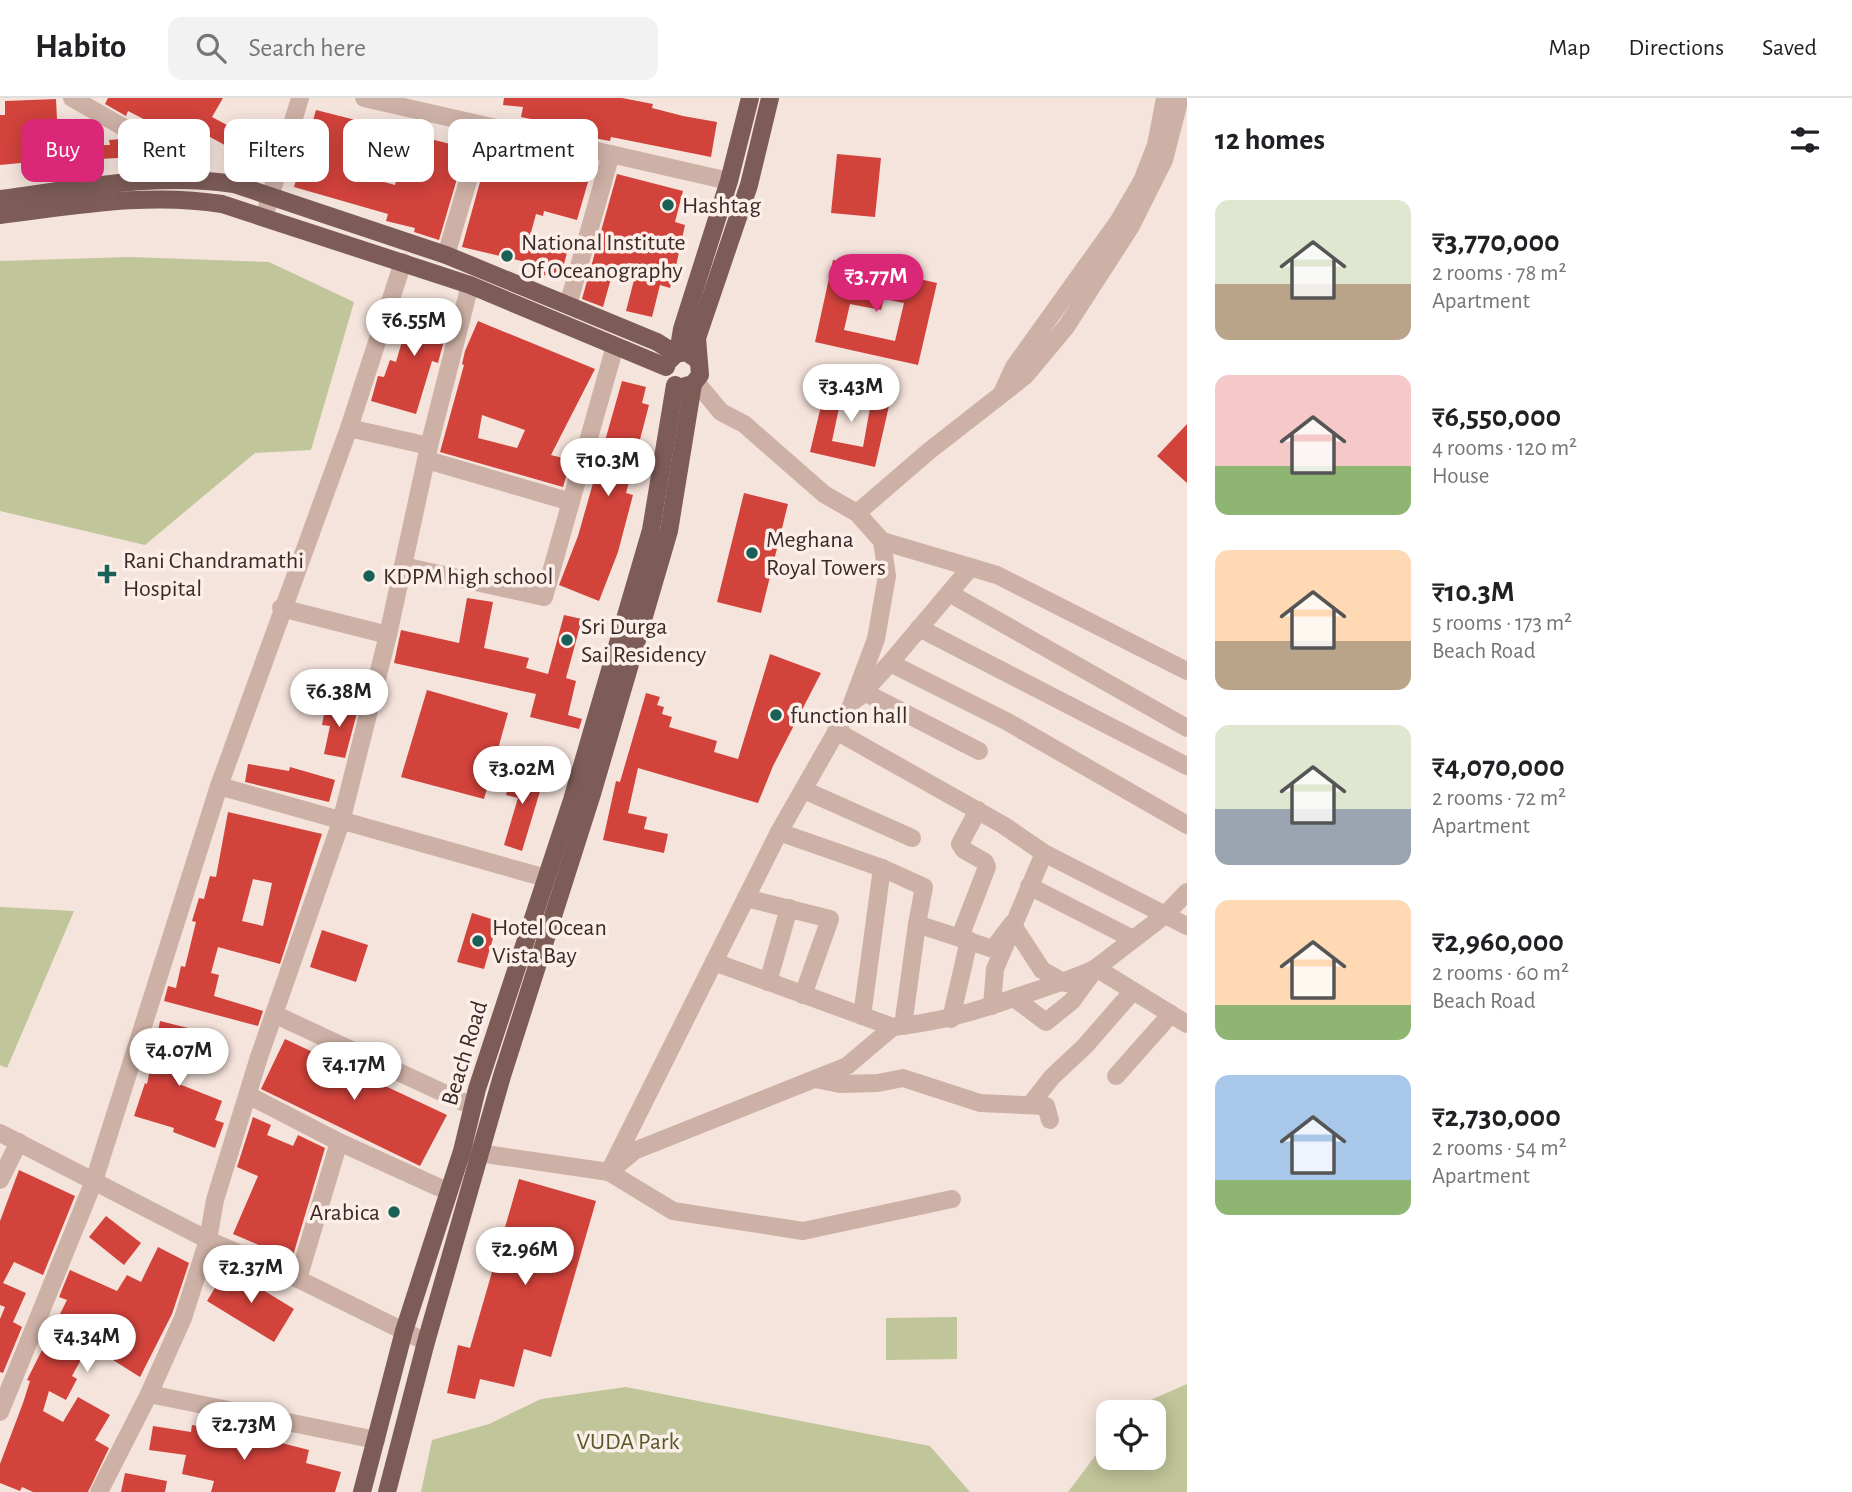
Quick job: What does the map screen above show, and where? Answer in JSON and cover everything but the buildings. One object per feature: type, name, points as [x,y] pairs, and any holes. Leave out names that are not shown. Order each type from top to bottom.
[{"type":"main road","points":[[0,215],[131,199],[180,197],[222,204],[470,285],[615,346],[673,358],[686,352],[693,376],[668,377],[673,358],[682,329],[729,181],[750,98]]},
{"type":"main road","name":"Beach Road","points":[[387,1492],[426,1342],[502,1076],[592,794],[668,531],[697,338],[749,185],[770,98]]},
{"type":"main road","points":[[210,181],[272,195],[446,255],[657,342],[673,358]]},
{"type":"main road","points":[[0,199],[144,182]]},
{"type":"main road","name":"Beach Road","points":[[362,1492],[404,1331],[462,1151],[477,1089],[546,878],[652,530],[693,376]]},
{"type":"street","points":[[72,98],[118,124]]},
{"type":"street","points":[[264,217],[300,98]]},
{"type":"street","points":[[364,98],[451,119]]},
{"type":"street","points":[[1003,391],[1014,367],[1118,222],[1142,181],[1156,145],[1165,98]]},
{"type":"street","points":[[857,513],[1003,391],[1025,376],[1066,327],[1127,235],[1164,160],[1180,98]]},
{"type":"street","points":[[598,151],[729,181]]},
{"type":"street","points":[[568,305],[611,154]]},
{"type":"street","points":[[446,255],[468,182]]},
{"type":"street","points":[[0,1412],[94,1181],[219,786],[281,608],[349,428],[403,262]]},
{"type":"street","points":[[99,1492],[149,1394],[183,1318],[208,1240],[215,1200],[248,1095],[341,822],[470,285]]},
{"type":"street","points":[[403,566],[544,597],[615,346]]},
{"type":"street","points":[[693,376],[728,405],[732,415],[824,494],[857,513],[883,541],[997,575],[1187,671]]},
{"type":"street","points":[[349,428],[571,502]]},
{"type":"street","points":[[609,1172],[779,832],[851,706],[876,639],[887,576],[883,541]]},
{"type":"street","points":[[851,706],[971,567]]},
{"type":"street","points":[[949,593],[1187,728]]},
{"type":"street","points":[[281,608],[388,635]]},
{"type":"street","points":[[919,628],[1187,766]]},
{"type":"street","points":[[890,663],[1006,721],[1187,825]]},
{"type":"street","points":[[864,692],[979,751]]},
{"type":"street","points":[[836,731],[978,810],[1044,853],[1187,926]]},
{"type":"street","points":[[219,786],[546,878]]},
{"type":"street","points":[[804,790],[912,838]]},
{"type":"street","points":[[951,1019],[964,939],[987,867],[985,862],[964,850],[960,844],[978,810]]},
{"type":"street","points":[[609,1172],[634,1151],[847,1066],[898,1027],[924,887],[882,868],[779,832]]},
{"type":"street","points":[[992,1006],[995,969],[1044,853]]},
{"type":"street","points":[[862,1016],[882,868]]},
{"type":"street","points":[[1029,886],[1133,939]]},
{"type":"street","points":[[714,962],[898,1027],[951,1019],[1065,983],[1096,968],[1165,915],[1187,892]]},
{"type":"street","points":[[746,898],[830,919],[803,995]]},
{"type":"street","points":[[768,982],[789,908]]},
{"type":"street","points":[[917,924],[993,949],[1012,924]]},
{"type":"street","points":[[1012,924],[1042,970],[1065,983]]},
{"type":"street","points":[[1096,968],[1187,1024]]},
{"type":"street","points":[[1014,998],[1046,1022],[1072,1001],[1096,968]]},
{"type":"street","points":[[1030,1105],[1045,1084],[1085,1046],[1133,991]]},
{"type":"street","points":[[274,1014],[463,1102]]},
{"type":"street","points":[[1116,1076],[1171,1014]]},
{"type":"street","points":[[814,1079],[840,1084],[878,1083],[903,1078],[980,1103],[1046,1106],[1050,1120]]},
{"type":"street","points":[[248,1095],[338,1142],[438,1187]]},
{"type":"street","points":[[0,1133],[208,1240],[298,1279],[426,1342]]},
{"type":"street","points":[[0,1180],[19,1142]]},
{"type":"street","points":[[298,1279],[338,1142]]},
{"type":"street","points":[[462,1151],[609,1172],[673,1210],[803,1231],[952,1199]]},
{"type":"street","points":[[149,1394],[376,1440]]},
{"type":"green space","points":[[129,257],[269,262],[354,302],[311,450],[255,453],[145,545],[0,511],[0,261]]},
{"type":"green space","points":[[0,907],[74,911],[7,1068],[0,1065]]},
{"type":"green space","points":[[957,1317],[957,1359],[886,1360],[886,1318]]},
{"type":"green space","points":[[1187,1384],[1187,1492],[1068,1492],[1096,1455],[1096,1470],[1166,1470],[1166,1400],[1150,1400]]},
{"type":"green space","name":"VUDA Park","points":[[626,1387],[930,1446],[970,1492],[421,1492],[432,1440],[489,1424],[541,1399]]},
{"type":"place","name":"Hashtag","points":[[668,205]]},
{"type":"place","name":"National Institute Of Oceanography","points":[[507,256]]},
{"type":"place","name":"Meghana Royal Towers","points":[[752,553]]},
{"type":"place","name":"Rani Chandramathi Hospital","points":[[107,574]]},
{"type":"place","name":"KDPM high school","points":[[369,576]]},
{"type":"place","name":"Sri Durga Sai Residency","points":[[567,640]]},
{"type":"place","name":"function hall","points":[[776,715]]},
{"type":"place","name":"Hotel Ocean Vista Bay","points":[[478,941]]},
{"type":"place","name":"Arabica","points":[[394,1212]]}]
